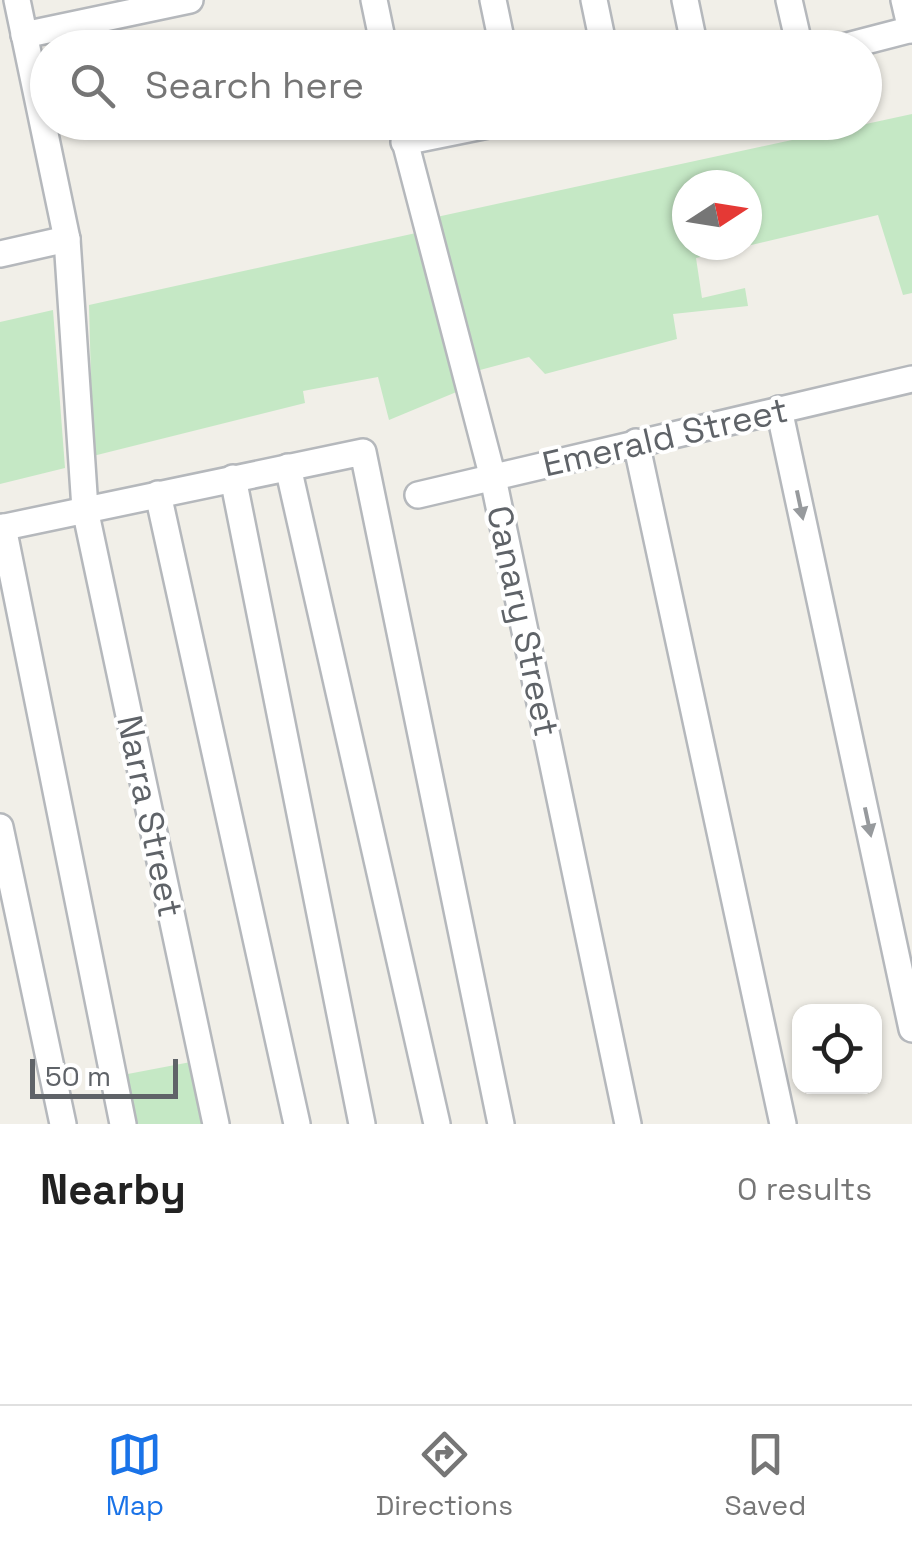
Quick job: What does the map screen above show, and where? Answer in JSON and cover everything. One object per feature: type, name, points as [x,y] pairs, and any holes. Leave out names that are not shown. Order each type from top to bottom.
[{"type":"street","name":"Narra Street","points":[[17,0],[30,63]]},
{"type":"street","points":[[374,0],[380,30]]},
{"type":"street","points":[[493,0],[499,30]]},
{"type":"street","points":[[594,0],[600,30]]},
{"type":"street","points":[[686,0],[692,30]]},
{"type":"street","points":[[789,0],[796,30]]},
{"type":"street","points":[[882,37],[911,29],[904,0]]},
{"type":"street","points":[[47,30],[175,2]]},
{"type":"street","points":[[24,35],[30,34]]},
{"type":"street","name":"Narra Street","points":[[46,140],[67,239],[84,509],[216,1124]]},
{"type":"street","name":"Canary Street","points":[[404,140],[493,478],[628,1124]]},
{"type":"street","points":[[0,254],[67,239]]},
{"type":"street","name":"Emerald Street","points":[[418,494],[912,378]]},
{"type":"street","points":[[779,409],[912,1029]]},
{"type":"street","points":[[636,442],[783,1124]]},
{"type":"street","points":[[123,1124],[2,527],[363,452],[502,1124]]},
{"type":"street","points":[[288,467],[436,1124]]},
{"type":"street","points":[[232,478],[362,1124]]},
{"type":"street","points":[[158,494],[296,1124]]},
{"type":"street","points":[[0,827],[63,1124]]},
{"type":"green space","points":[[912,114],[912,293],[903,295],[878,215],[762,242],[762,170],[672,170],[672,260],[696,260],[702,298],[745,288],[748,306],[673,314],[677,339],[545,374],[529,357],[480,370],[432,218],[792,140],[882,140],[882,120]]},
{"type":"green space","points":[[416,233],[466,388],[389,420],[378,377],[303,391],[305,403],[93,456],[89,305]]},
{"type":"green space","points":[[53,310],[65,468],[0,484],[0,322]]},
{"type":"green space","points":[[196,1061],[211,1124],[122,1124],[112,1077]]}]
